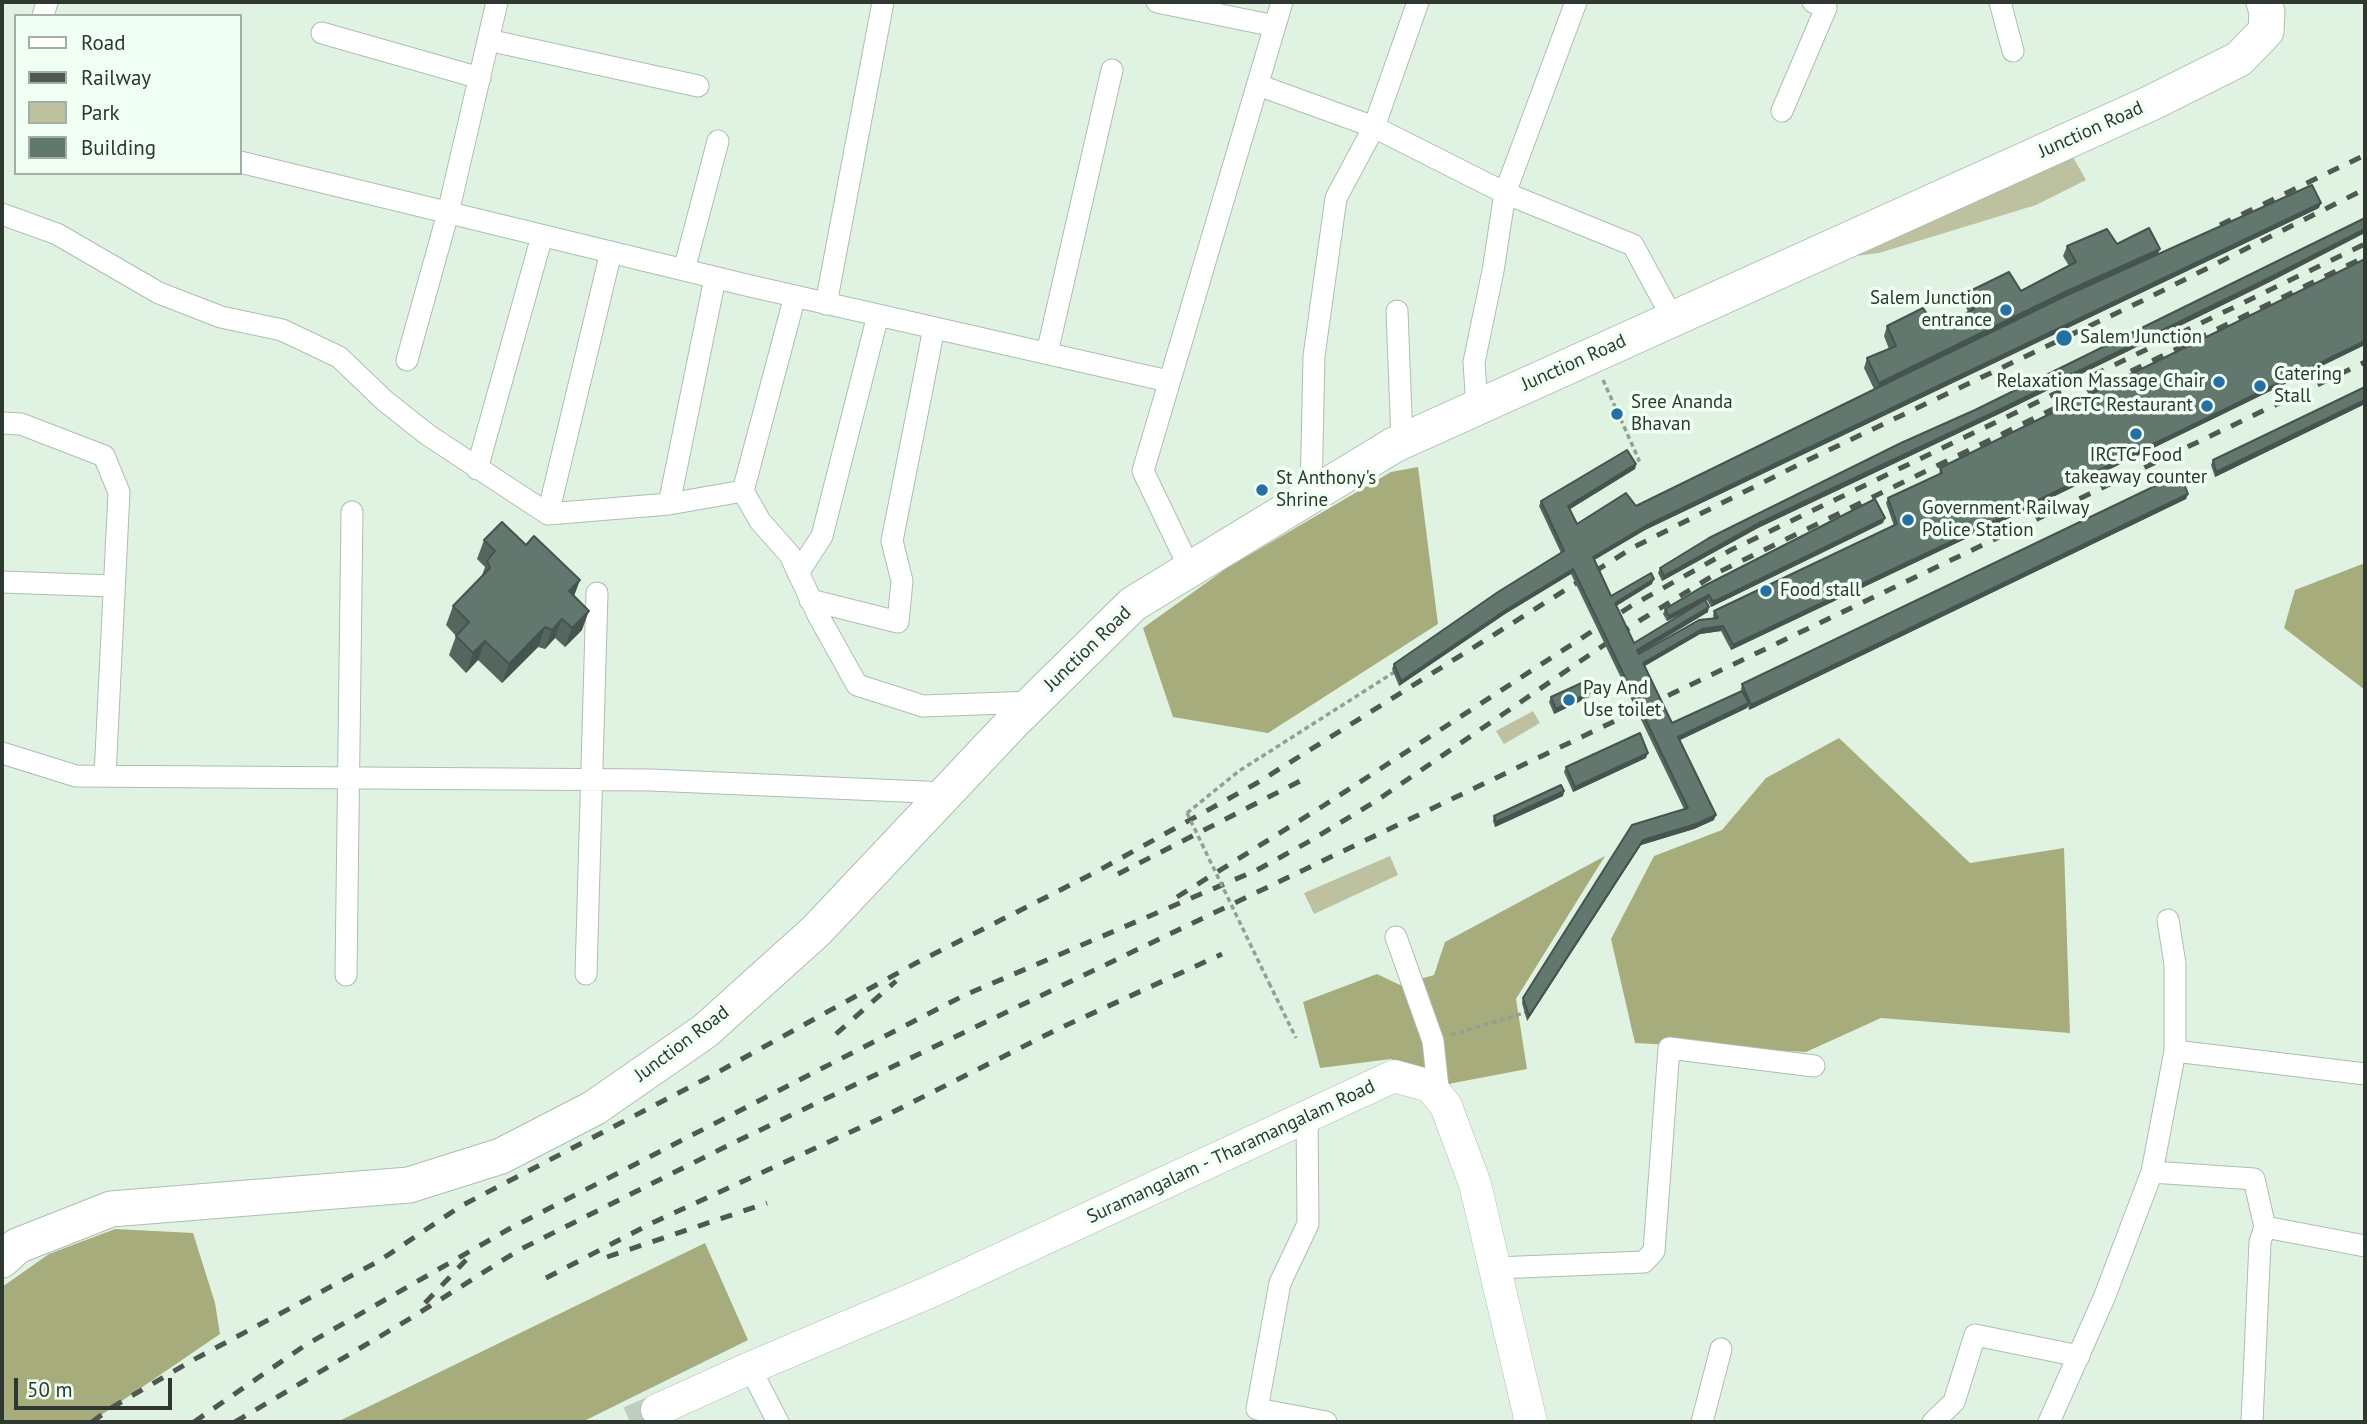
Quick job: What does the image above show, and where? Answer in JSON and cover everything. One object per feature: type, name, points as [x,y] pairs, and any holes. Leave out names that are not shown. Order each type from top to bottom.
[{"type":"main road","name":"Junction Road","points":[[2,1260],[17,1246],[111,1209],[409,1185],[501,1156],[594,1108],[705,1031],[816,931],[1033,702],[1133,604],[1402,441],[2151,103],[2239,59],[2266,31],[2267,12],[2264,2]]},
{"type":"main road","name":"Suramangalam - Tharamangalam Road","points":[[657,1410],[934,1290],[1394,1076],[1430,1086],[1439,1097]]},
{"type":"main road","points":[[1439,1097],[1446,1106],[1475,1184],[1531,1422]]},
{"type":"street","points":[[407,360],[448,213],[497,2]]},
{"type":"street","points":[[826,304],[883,2]]},
{"type":"street","points":[[1157,2],[1275,26]]},
{"type":"street","points":[[1190,569],[1143,471],[1282,2]]},
{"type":"street","points":[[1311,496],[1314,356],[1336,198],[1374,127],[1418,2]]},
{"type":"street","points":[[1477,407],[1474,362],[1493,271],[1504,193],[1576,2]]},
{"type":"street","points":[[1782,111],[1826,8],[1812,2]]},
{"type":"street","points":[[2000,2],[2013,51]]},
{"type":"street","points":[[322,33],[480,78]]},
{"type":"street","points":[[488,40],[698,86]]},
{"type":"street","points":[[1047,353],[1112,70]]},
{"type":"street","points":[[1258,85],[1374,127],[1504,193],[1633,245],[1672,319]]},
{"type":"street","points":[[684,270],[718,141]]},
{"type":"street","points":[[242,162],[715,278],[1168,381]]},
{"type":"street","points":[[2,214],[57,234],[159,293],[221,317],[282,330],[339,357],[385,401],[428,435],[548,514],[669,504],[743,491]]},
{"type":"street","points":[[477,468],[542,236]]},
{"type":"street","points":[[548,514],[611,252]]},
{"type":"street","points":[[669,504],[715,278]]},
{"type":"street","points":[[795,296],[743,491],[760,521],[790,555],[810,600],[857,685],[923,706],[1033,702]]},
{"type":"street","points":[[1397,311],[1402,441]]},
{"type":"street","points":[[798,573],[822,536],[878,315]]},
{"type":"street","points":[[810,600],[898,622],[902,581],[892,541],[933,328]]},
{"type":"street","points":[[2,424],[21,424],[104,456],[119,492],[105,776]]},
{"type":"street","points":[[346,975],[352,512]]},
{"type":"street","points":[[2,582],[114,586]]},
{"type":"street","points":[[586,974],[597,593]]},
{"type":"street","points":[[2,753],[76,776],[593,779],[947,793]]},
{"type":"street","points":[[2049,1422],[2105,1298],[2152,1172],[2175,1051],[2175,964],[2168,920]]},
{"type":"street","points":[[1396,937],[1433,1041],[1439,1097]]},
{"type":"street","points":[[1495,1268],[1644,1262],[1654,1251],[1669,1048],[1814,1066]]},
{"type":"street","points":[[2175,1051],[2365,1074]]},
{"type":"street","points":[[1307,1116],[1308,1224],[1279,1283],[1257,1409],[1326,1422]]},
{"type":"street","points":[[2152,1172],[2254,1179],[2265,1227],[2260,1242],[2252,1422]]},
{"type":"street","points":[[2265,1227],[2365,1246]]},
{"type":"street","points":[[1933,1422],[1954,1402],[1975,1335],[2079,1356]]},
{"type":"street","points":[[1702,1422],[1721,1349]]},
{"type":"street","points":[[750,1368],[778,1422]]},
{"type":"path","points":[[1592,355],[1639,460],[1628,466]]},
{"type":"path","points":[[1296,1038],[1187,813],[1239,771],[1400,668]]},
{"type":"path","points":[[1433,1041],[1527,1012]]},
{"type":"green space","points":[[2069,150],[2086,180],[2036,205],[1879,253],[1839,258]]},
{"type":"green space","points":[[1418,467],[1438,624],[1268,733],[1173,717],[1143,628],[1227,568],[1391,472]]},
{"type":"green space","points":[[2365,563],[2365,690],[2284,628],[2295,590]]},
{"type":"green space","points":[[1533,711],[1540,723],[1504,744],[1496,731]]},
{"type":"green space","points":[[1839,738],[1970,863],[2064,848],[2070,1033],[1881,1018],[1806,1052],[1635,1043],[1611,939],[1654,856],[1722,830],[1766,778]]},
{"type":"green space","points":[[1390,856],[1398,875],[1314,914],[1304,893]]},
{"type":"green space","points":[[1605,856],[1516,999],[1527,1069],[1443,1085],[1391,1059],[1320,1068],[1303,1002],[1377,974],[1400,985],[1434,975],[1445,942]]},
{"type":"green space","points":[[115,1229],[193,1233],[215,1303],[220,1334],[91,1422],[2,1422],[2,1287],[49,1254]]},
{"type":"green space","points":[[705,1243],[748,1340],[582,1422],[337,1422]]},
{"type":"building","points":[[2312,185],[2321,203],[1647,525],[1593,557],[1611,596],[1651,573],[1654,579],[1615,603],[1634,643],[1705,600],[1709,607],[1637,650],[1639,654],[1699,620],[1718,618],[1714,611],[1897,524],[1888,498],[1942,473],[1940,468],[2365,259],[2365,341],[1733,645],[1723,626],[1702,629],[1643,663],[1672,723],[1742,691],[1749,703],[1678,737],[1716,815],[1643,840],[1529,1016],[1523,998],[1632,825],[1688,808],[1573,569],[1507,609],[1401,681],[1394,664],[1498,592],[1564,551],[1541,501],[1627,450],[1636,464],[1568,506],[1577,524],[1626,493],[1636,506],[2063,297]]},
{"type":"building","points":[[2365,218],[2365,229],[2003,408],[1759,523],[1664,576],[1660,568],[1709,538]]},
{"type":"building","name":"Salem Junction entrance","points":[[2149,228],[2160,249],[1879,383],[1867,358],[1896,346],[1887,326],[1923,308],[1937,329],[1974,309],[1968,292],[2009,272],[2021,291],[2076,262],[2067,246],[2107,229],[2117,244]]},
{"type":"building","points":[[2365,387],[2365,400],[2216,472],[2213,460]]},
{"type":"building","points":[[2180,474],[2188,494],[1751,705],[1742,684]]},
{"type":"building","points":[[1875,499],[1885,518],[1713,602],[1709,595],[1669,616],[1665,609],[1702,587]]},
{"type":"building","points":[[502,522],[526,545],[534,536],[580,580],[569,591],[589,611],[572,628],[562,619],[552,630],[545,627],[509,664],[485,641],[473,653],[456,636],[469,622],[453,606],[490,568],[487,561],[495,551],[484,540]]},
{"type":"building","name":"Pay And Use toilet","points":[[1586,681],[1591,692],[1556,709],[1551,697]]},
{"type":"building","points":[[1640,733],[1648,753],[1575,787],[1566,767]]},
{"type":"building","points":[[1561,785],[1564,791],[1496,822],[1494,816]]},
{"type":"tunnel","points":[[630,1422],[657,1410]]},
{"type":"railway","points":[[2220,225],[2365,155]]},
{"type":"railway","points":[[92,1422],[193,1360],[379,1261],[461,1206],[711,1076],[916,963],[1094,873],[1257,783],[1634,547],[1808,460],[2146,299],[2365,189]]},
{"type":"railway","points":[[1177,897],[1323,806],[1631,606],[1731,550],[2365,244]]},
{"type":"railway","points":[[194,1422],[304,1346],[509,1229],[965,995],[1257,870],[1310,841],[1376,801],[1639,621],[1719,572],[2365,257]]},
{"type":"railway","points":[[235,1422],[411,1318],[519,1250],[731,1144],[2365,362]]},
{"type":"railway","points":[[1118,874],[1304,779]]},
{"type":"railway","points":[[546,1278],[652,1223],[881,1118],[1056,1030],[1222,954]]},
{"type":"railway","points":[[836,1034],[896,981]]},
{"type":"railway","points":[[607,1257],[767,1203]]},
{"type":"railway","points":[[425,1303],[466,1260]]},
{"type":"place","name":"Salem Junction entrance","points":[[2006,310]]},
{"type":"place","name":"Salem Junction","points":[[2064,338]]},
{"type":"place","name":"Relaxation Massage Chair","points":[[2219,382]]},
{"type":"place","name":"Catering Stall","points":[[2260,386]]},
{"type":"place","name":"IRCTC Restaurant","points":[[2207,406]]},
{"type":"place","name":"Sree Ananda Bhavan","points":[[1617,414]]},
{"type":"place","name":"IRCTC Food takeaway counter","points":[[2136,434]]},
{"type":"place","name":"St Anthony's Shrine","points":[[1262,490]]},
{"type":"place","name":"Government Railway Police Station","points":[[1908,520]]},
{"type":"place","name":"Food stall","points":[[1766,591]]},
{"type":"place","name":"Pay And Use toilet","points":[[1569,700]]}]
